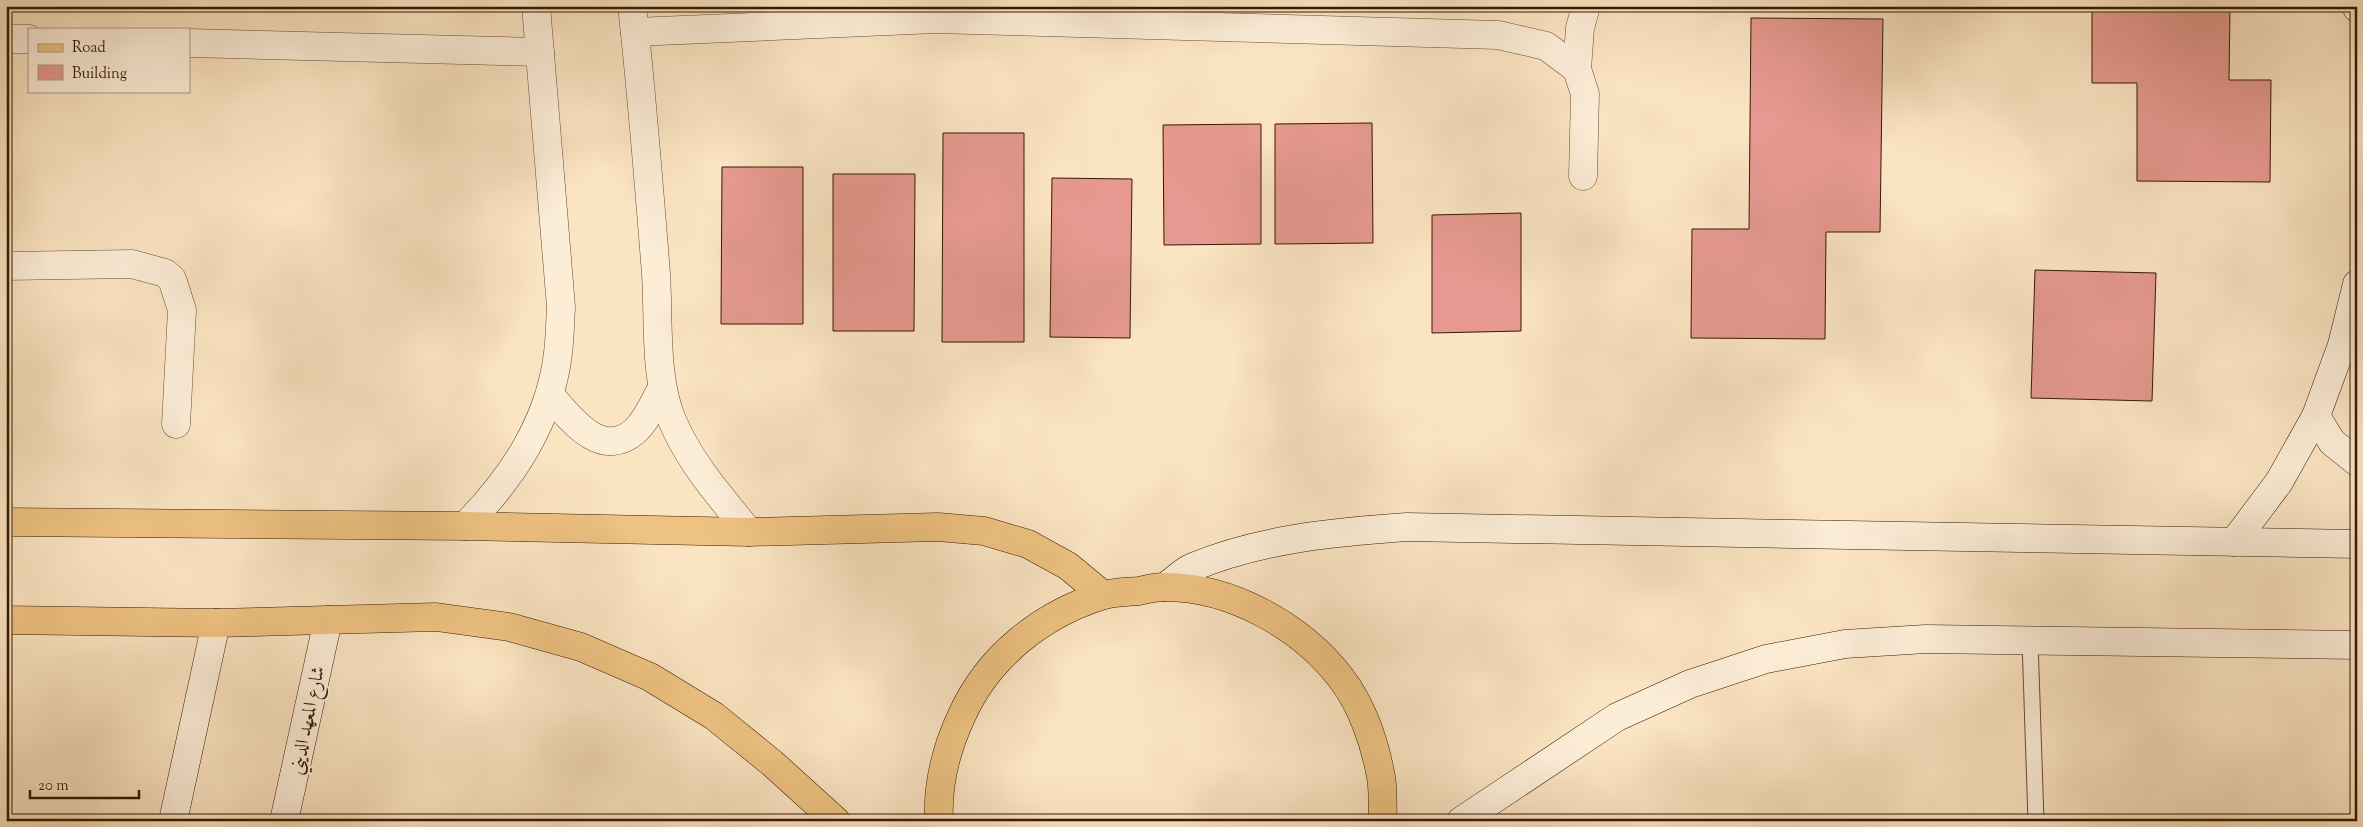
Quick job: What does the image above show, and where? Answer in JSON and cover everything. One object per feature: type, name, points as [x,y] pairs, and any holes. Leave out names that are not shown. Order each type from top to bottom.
[{"type":"main road","points":[[6,522],[465,526],[749,532],[938,527],[984,531],[1028,544],[1068,566],[1102,595]]},
{"type":"main road","points":[[940,821],[938,799],[948,744],[971,694],[1006,650],[1051,617],[1102,595],[1165,587],[1224,597],[1264,612],[1306,641],[1342,679],[1367,724],[1381,773],[1383,821]]},
{"type":"main road","points":[[6,620],[216,623],[436,617],[510,627],[581,648],[650,677],[714,716],[772,763],[836,821]]},
{"type":"street","points":[[465,526],[490,501],[514,469],[534,435],[550,395],[558,353],[561,307],[536,6]]},
{"type":"street","points":[[1584,176],[1585,94],[1577,69],[1580,28],[1586,6]]},
{"type":"street","points":[[749,532],[703,476],[686,448],[672,419],[662,388],[652,217],[633,19],[935,13],[1498,35],[1546,46],[1577,69]]},
{"type":"street","points":[[6,39],[28,40]]},
{"type":"street","points":[[190,43],[540,52]]},
{"type":"street","points":[[6,266],[132,264],[165,273],[172,279],[182,310],[176,424]]},
{"type":"street","points":[[2234,542],[2279,482],[2316,416],[2342,346],[2357,284]]},
{"type":"street","points":[[550,395],[579,427],[591,437],[606,441],[622,439],[635,431],[662,388]]},
{"type":"street","points":[[2316,416],[2332,442],[2357,462]]},
{"type":"street","points":[[1165,587],[1191,568],[1244,551],[1298,539],[1352,531],[1407,528],[2357,544]]},
{"type":"street","name":"شارع المعهد الديني","points":[[284,821],[328,620]]},
{"type":"street","points":[[173,821],[216,623]]},
{"type":"street","points":[[1460,821],[1617,717],[1690,684],[1766,659],[1845,644],[1926,638],[2357,645]]},
{"type":"lane","points":[[2030,640],[2036,821]]},
{"type":"building","points":[[2092,6],[2230,6],[2229,80],[2271,80],[2270,182],[2137,181],[2137,83],[2092,83]]},
{"type":"building","points":[[1751,18],[1883,19],[1880,232],[1826,232],[1825,339],[1691,338],[1692,229],[1749,229]]},
{"type":"building","points":[[1372,123],[1373,243],[1275,244],[1275,124]]},
{"type":"building","points":[[1261,124],[1261,244],[1164,245],[1163,125]]},
{"type":"building","points":[[943,133],[1024,133],[1024,342],[942,342]]},
{"type":"building","points":[[722,167],[803,167],[803,324],[721,324]]},
{"type":"building","points":[[833,174],[915,174],[914,331],[833,331]]},
{"type":"building","points":[[1052,178],[1132,179],[1130,338],[1050,337]]},
{"type":"building","points":[[1521,213],[1521,331],[1432,333],[1432,215]]},
{"type":"building","points":[[2035,270],[2156,273],[2152,401],[2031,398]]}]
